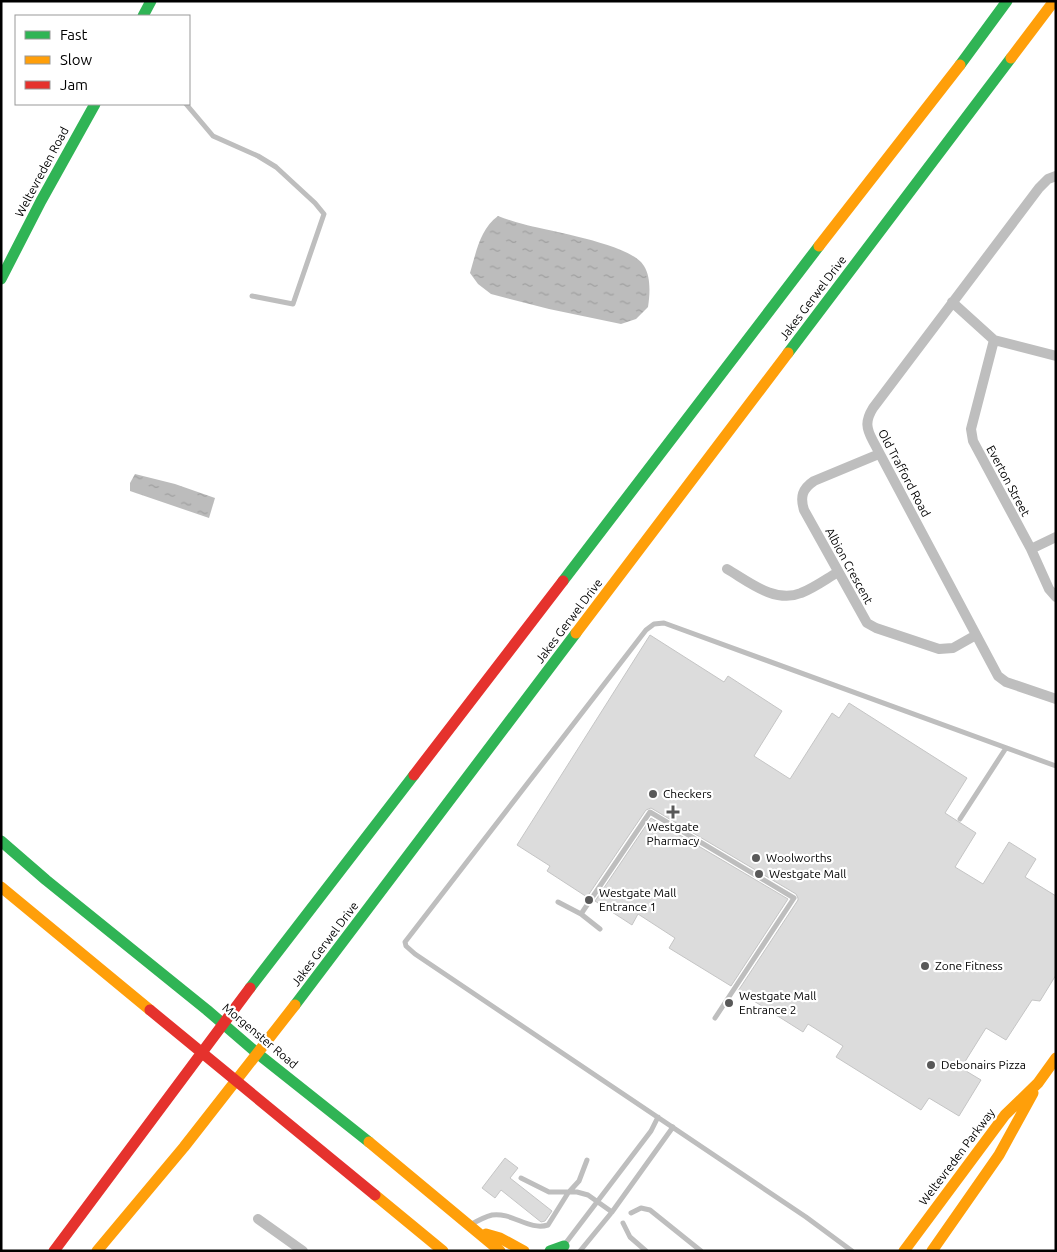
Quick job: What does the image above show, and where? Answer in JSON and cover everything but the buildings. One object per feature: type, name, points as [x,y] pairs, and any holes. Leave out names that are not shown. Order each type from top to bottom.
[{"type":"main road","points":[[143,15],[151,1]]},
{"type":"main road","points":[[54,1251],[223,1024],[839,220],[977,44],[1007,1]]},
{"type":"main road","name":"Jakes Gerwel Drive","points":[[97,1251],[236,1080],[395,874],[1054,1]]},
{"type":"main road","name":"Weltevreden Road","points":[[1,279],[94,105]]},
{"type":"main road","name":"Morgenster Road","points":[[1,841],[46,880],[500,1251]]},
{"type":"main road","points":[[1,888],[443,1251]]},
{"type":"main road","name":"Weltevreden Parkway","points":[[932,1251],[989,1171],[1018,1124],[1038,1083],[1056,1058]]},
{"type":"main road","name":"Weltevreden Parkway","points":[[904,1251],[1005,1115],[1038,1083]]},
{"type":"main road","points":[[473,1228],[500,1238],[524,1251]]},
{"type":"main road","points":[[550,1251],[562,1248]]},
{"type":"street","name":"Old Trafford Road","points":[[1056,176],[1039,188],[952,302],[867,417],[866,427],[996,672],[1002,680],[1056,699]]},
{"type":"street","points":[[952,302],[994,340],[1056,356]]},
{"type":"street","name":"Everton Street","points":[[994,340],[971,429],[971,436],[976,450],[1031,549],[1049,589],[1056,597]]},
{"type":"street","name":"Albion Crescent","points":[[880,454],[814,481],[803,490],[802,504],[804,510],[867,622],[876,628],[939,649],[953,648],[976,635]]},
{"type":"street","points":[[1031,549],[1056,537]]},
{"type":"street","points":[[726,569],[761,589],[784,596],[802,593],[838,572]]},
{"type":"street","points":[[258,1219],[303,1251]]},
{"type":"lane","points":[[187,105],[213,136],[258,156],[276,167],[315,203],[324,214],[293,304],[252,296]]},
{"type":"lane","points":[[852,1251],[816,1224],[415,954],[405,943],[646,630],[654,624],[664,623],[1056,766]]},
{"type":"lane","points":[[960,818],[1006,748]]},
{"type":"lane","points":[[581,914],[650,812],[794,898],[715,1018]]},
{"type":"lane","points":[[558,902],[581,914],[600,929]]},
{"type":"lane","points":[[562,1248],[651,1131],[658,1117]]},
{"type":"lane","points":[[580,1251],[612,1212],[673,1127]]},
{"type":"lane","points":[[473,1228],[484,1218],[493,1215],[504,1215],[537,1226],[544,1226],[550,1223],[568,1193],[582,1175],[587,1160]]},
{"type":"lane","points":[[521,1178],[549,1192],[581,1193],[612,1212]]},
{"type":"lane","points":[[631,1212],[641,1208],[650,1210],[701,1251]]},
{"type":"lane","points":[[623,1223],[630,1237],[646,1251]]},
{"type":"water","points":[[498,216],[588,239],[624,251],[636,258],[644,266],[648,275],[648,307],[636,319],[621,324],[549,309],[491,294],[478,284],[470,273],[483,234]]},
{"type":"water","points":[[135,474],[175,484],[215,498],[209,518],[130,491],[130,483]]},
{"type":"traffic: fast","points":[[144,15],[151,1]]},
{"type":"traffic: fast","points":[[960,65],[1007,1]]},
{"type":"traffic: fast","points":[[788,353],[1011,58]]},
{"type":"traffic: fast","points":[[1,279],[41,201],[94,105]]},
{"type":"traffic: fast","points":[[563,581],[819,246]]},
{"type":"traffic: fast","points":[[295,1005],[576,633]]},
{"type":"traffic: fast","points":[[250,988],[414,775]]},
{"type":"traffic: fast","points":[[1,841],[257,1053],[369,1142]]},
{"type":"traffic: fast","points":[[550,1251],[564,1246]]},
{"type":"traffic: slow","points":[[1011,58],[1054,1]]},
{"type":"traffic: slow","points":[[819,246],[960,65]]},
{"type":"traffic: slow","points":[[576,633],[788,353]]},
{"type":"traffic: slow","points":[[1,887],[150,1010]]},
{"type":"traffic: slow","points":[[97,1251],[184,1147],[295,1005]]},
{"type":"traffic: slow","points":[[904,1251],[1005,1115],[1038,1083],[1056,1058]]},
{"type":"traffic: slow","points":[[932,1251],[999,1155],[1033,1093]]},
{"type":"traffic: slow","points":[[369,1142],[500,1251]]},
{"type":"traffic: slow","points":[[375,1195],[443,1251]]},
{"type":"traffic: slow","points":[[486,1234],[500,1238],[524,1251]]},
{"type":"traffic: jam","points":[[414,775],[563,581]]},
{"type":"traffic: jam","points":[[54,1251],[250,988]]},
{"type":"traffic: jam","points":[[150,1010],[375,1195]]},
{"type":"place","name":"Checkers","points":[[653,794]]},
{"type":"place","name":"Westgate Pharmacy","points":[[673,812]]},
{"type":"place","name":"Woolworths","points":[[756,858]]},
{"type":"place","name":"Westgate Mall","points":[[759,874]]},
{"type":"place","name":"Westgate Mall Entrance 1","points":[[589,900]]},
{"type":"place","name":"Zone Fitness","points":[[925,966]]},
{"type":"place","name":"Westgate Mall Entrance 2","points":[[729,1003]]},
{"type":"place","name":"Debonairs Pizza","points":[[931,1065]]}]
